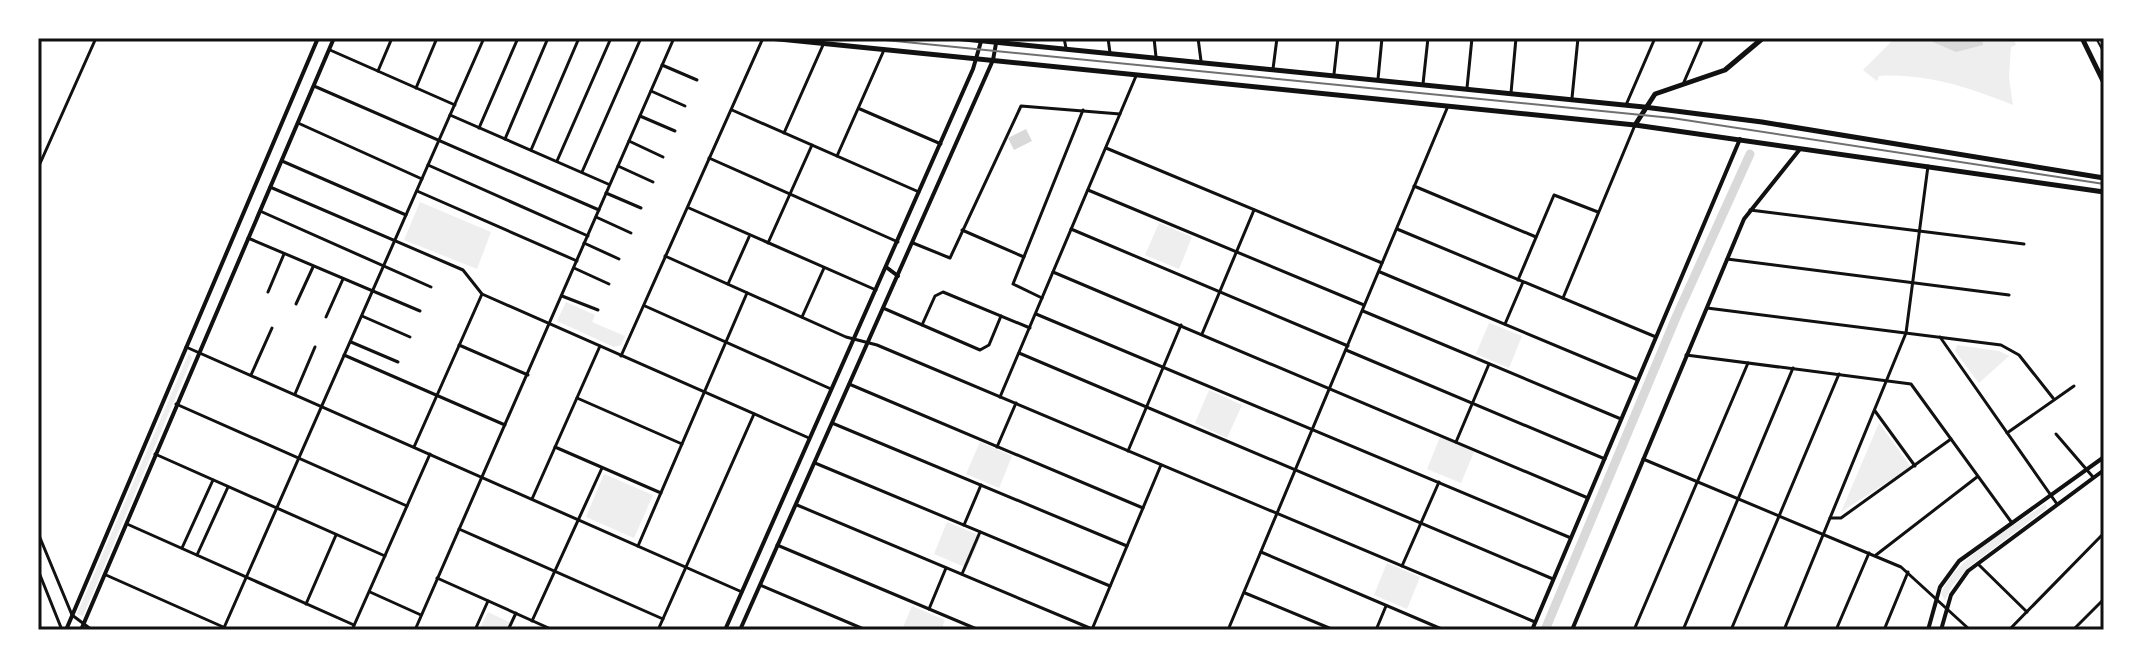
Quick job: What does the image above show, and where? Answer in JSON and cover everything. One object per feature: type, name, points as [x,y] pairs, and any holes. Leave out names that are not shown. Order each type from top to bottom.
[{"type":"main road","points":[[769,38],[1635,125],[2104,192]]},
{"type":"main road","points":[[954,38],[1644,107],[1778,124],[2104,178]]},
{"type":"main road","points":[[1635,125],[1655,94],[1730,67],[1763,38]]},
{"type":"main road","points":[[2082,38],[2104,83]]},
{"type":"street","points":[[38,168],[96,38]]},
{"type":"street","points":[[64,630],[318,38]]},
{"type":"street","points":[[82,628],[334,38]]},
{"type":"street","points":[[378,71],[392,38]]},
{"type":"street","points":[[416,88],[437,38]]},
{"type":"street","points":[[224,629],[484,38]]},
{"type":"street","points":[[479,128],[518,38]]},
{"type":"street","points":[[505,139],[548,38]]},
{"type":"street","points":[[531,150],[579,38]]},
{"type":"street","points":[[557,161],[611,38]]},
{"type":"street","points":[[582,172],[641,38]]},
{"type":"street","points":[[415,630],[674,38]]},
{"type":"street","points":[[621,356],[763,38]]},
{"type":"street","points":[[1064,38],[1066,48]]},
{"type":"street","points":[[1108,38],[1110,53]]},
{"type":"street","points":[[1154,38],[1156,57]]},
{"type":"street","points":[[1198,38],[1201,61]]},
{"type":"street","points":[[1273,69],[1277,38]]},
{"type":"street","points":[[1334,75],[1338,38]]},
{"type":"street","points":[[1378,79],[1382,38]]},
{"type":"street","points":[[1423,84],[1428,38]]},
{"type":"street","points":[[1467,88],[1472,38]]},
{"type":"street","points":[[1511,93],[1516,38]]},
{"type":"street","points":[[1572,99],[1578,38]]},
{"type":"street","points":[[1626,105],[1655,38]]},
{"type":"street","points":[[1684,83],[1703,38]]},
{"type":"street","points":[[725,630],[978,59],[982,39]]},
{"type":"street","points":[[742,629],[993,60],[997,40]]},
{"type":"street","points":[[784,133],[824,44]]},
{"type":"street","points":[[329,50],[455,105]]},
{"type":"street","points":[[837,156],[884,50]]},
{"type":"street","points":[[662,65],[697,80]]},
{"type":"street","points":[[1000,397],[1137,74]]},
{"type":"street","points":[[314,86],[599,210]]},
{"type":"street","points":[[651,91],[685,106]]},
{"type":"street","points":[[1228,630],[1448,106]]},
{"type":"street","points":[[913,243],[950,258],[1020,107],[1120,114]]},
{"type":"street","points":[[858,108],[941,144]]},
{"type":"street","points":[[731,109],[919,192]]},
{"type":"street","points":[[1042,298],[1013,284],[1083,110]]},
{"type":"street","points":[[450,115],[610,184]]},
{"type":"street","points":[[640,116],[675,131]]},
{"type":"street","points":[[298,123],[422,179]]},
{"type":"street","points":[[1563,298],[1635,125]]},
{"type":"street","points":[[1532,630],[1740,139]]},
{"type":"street","points":[[629,141],[663,157]]},
{"type":"street","points":[[768,243],[812,145]]},
{"type":"street","points":[[1572,630],[1749,210],[1784,174],[1802,147]]},
{"type":"street","points":[[1106,148],[1382,263]]},
{"type":"street","points":[[709,158],[898,242]]},
{"type":"street","points":[[282,161],[406,215]]},
{"type":"street","points":[[428,165],[588,236]]},
{"type":"street","points":[[618,166],[653,182]]},
{"type":"street","points":[[1784,630],[1906,333],[1928,166]]},
{"type":"street","points":[[1414,186],[1536,237]]},
{"type":"street","points":[[270,187],[467,272],[482,294],[809,438]]},
{"type":"street","points":[[1088,190],[1364,305]]},
{"type":"street","points":[[417,191],[577,261]]},
{"type":"street","points":[[606,193],[641,208]]},
{"type":"street","points":[[1505,324],[1554,195],[1598,212]]},
{"type":"street","points":[[687,208],[876,290]]},
{"type":"street","points":[[1202,334],[1254,210]]},
{"type":"street","points":[[1749,210],[2024,244]]},
{"type":"street","points":[[260,211],[431,287]]},
{"type":"street","points":[[596,217],[631,233]]},
{"type":"street","points":[[1071,229],[1605,459]]},
{"type":"street","points":[[1396,229],[1656,337]]},
{"type":"street","points":[[962,230],[1024,257]]},
{"type":"street","points":[[728,284],[750,235]]},
{"type":"street","points":[[248,238],[420,311]]},
{"type":"street","points":[[584,243],[619,259]]},
{"type":"street","points":[[268,292],[284,254]]},
{"type":"street","points":[[665,256],[802,317],[1016,403],[1535,622]]},
{"type":"street","points":[[1727,259],[2009,295]]},
{"type":"street","points":[[296,304],[313,267]]},
{"type":"street","points":[[886,267],[898,276]]},
{"type":"street","points":[[574,268],[609,284]]},
{"type":"street","points":[[802,317],[824,268]]},
{"type":"street","points":[[1379,271],[1638,380]]},
{"type":"street","points":[[1053,272],[1588,498]]},
{"type":"street","points":[[326,317],[343,279]]},
{"type":"street","points":[[922,325],[935,296],[941,292],[1030,328]]},
{"type":"street","points":[[638,546],[747,293]]},
{"type":"street","points":[[414,447],[482,294]]},
{"type":"street","points":[[562,296],[598,310]]},
{"type":"street","points":[[643,305],[831,389]]},
{"type":"street","points":[[883,308],[982,349],[989,345],[1001,316]]},
{"type":"street","points":[[1706,308],[1940,337],[2010,349],[2053,398]]},
{"type":"street","points":[[1362,311],[1621,419]]},
{"type":"street","points":[[1036,314],[1571,538]]},
{"type":"street","points":[[362,316],[410,337]]},
{"type":"street","points":[[1128,451],[1181,325]]},
{"type":"street","points":[[251,375],[272,328]]},
{"type":"street","points":[[1940,337],[2057,504]]},
{"type":"street","points":[[351,342],[398,362]]},
{"type":"street","points":[[459,345],[528,375]]},
{"type":"street","points":[[532,499],[600,346]]},
{"type":"street","points":[[186,347],[742,592]]},
{"type":"street","points":[[295,394],[315,347]]},
{"type":"street","points":[[1019,353],[1553,580]]},
{"type":"street","points":[[344,355],[505,425]]},
{"type":"street","points":[[1686,355],[1888,379],[1913,385],[2012,523]]},
{"type":"street","points":[[1634,630],[1748,363]]},
{"type":"street","points":[[1456,442],[1489,364]]},
{"type":"street","points":[[1683,630],[1793,368]]},
{"type":"street","points":[[1731,630],[1839,374]]},
{"type":"street","points":[[849,384],[1143,508]]},
{"type":"street","points":[[2007,433],[2074,386]]},
{"type":"street","points":[[577,398],[682,444]]},
{"type":"street","points":[[997,447],[1016,403]]},
{"type":"street","points":[[176,404],[407,506]]},
{"type":"street","points":[[1875,411],[1915,466]]},
{"type":"street","points":[[658,630],[754,414]]},
{"type":"street","points":[[832,423],[1127,546]]},
{"type":"street","points":[[2056,434],[2093,477]]},
{"type":"street","points":[[1830,518],[1841,518],[1951,439]]},
{"type":"street","points":[[555,447],[661,493]]},
{"type":"street","points":[[155,454],[385,556]]},
{"type":"street","points":[[126,523],[353,628],[430,454]]},
{"type":"street","points":[[1928,630],[1936,596],[1959,561],[2104,457]]},
{"type":"street","points":[[1643,459],[1908,572],[1970,630]]},
{"type":"street","points":[[814,462],[1110,586]]},
{"type":"street","points":[[795,505],[1092,629],[1161,465]]},
{"type":"street","points":[[532,621],[602,468]]},
{"type":"street","points":[[1941,630],[1947,607],[1959,582],[1977,563],[2104,470]]},
{"type":"street","points":[[1876,556],[1881,548],[1977,477]]},
{"type":"street","points":[[182,548],[213,480]]},
{"type":"street","points":[[1402,566],[1439,482]]},
{"type":"street","points":[[964,525],[981,485]]},
{"type":"street","points":[[197,555],[228,487]]},
{"type":"street","points":[[459,529],[663,619]]},
{"type":"street","points":[[962,574],[980,532]]},
{"type":"street","points":[[38,533],[72,615],[82,628],[92,630]]},
{"type":"street","points":[[2009,630],[2104,533]]},
{"type":"street","points":[[306,604],[336,535]]},
{"type":"street","points":[[777,545],[979,630]]},
{"type":"street","points":[[1261,552],[1444,630]]},
{"type":"street","points":[[1836,630],[1869,553]]},
{"type":"street","points":[[1977,563],[2027,612]]},
{"type":"street","points":[[929,609],[946,567]]},
{"type":"street","points":[[38,570],[64,630]]},
{"type":"street","points":[[1884,630],[1908,572]]},
{"type":"street","points":[[105,574],[230,630]]},
{"type":"street","points":[[437,578],[553,630]]},
{"type":"street","points":[[760,585],[866,630]]},
{"type":"street","points":[[369,592],[421,615]]},
{"type":"street","points":[[1244,592],[1334,630]]},
{"type":"street","points":[[2073,630],[2104,599]]},
{"type":"street","points":[[475,630],[488,601]]},
{"type":"street","points":[[1376,630],[1386,606]]},
{"type":"street","points":[[508,630],[516,613]]},
{"type":"lane","points":[[2096,38],[2104,53]]},
{"type":"shaded area","points":[[1895,38],[2013,38],[2016,45],[2011,47],[2009,78],[2013,105],[1931,79],[1879,76],[1877,81],[1863,70]]},
{"type":"shaded area","points":[[1934,38],[1982,38],[1983,45],[1956,52],[1933,42]]},
{"type":"shaded area","points":[[1026,129],[1032,141],[1014,150],[1008,138]]},
{"type":"shaded area","points":[[420,202],[491,232],[477,269],[404,240]]},
{"type":"shaded area","points":[[1159,223],[1192,237],[1179,269],[1145,255]]},
{"type":"shaded area","points":[[566,302],[595,315],[592,322],[625,336],[621,345],[614,347],[557,321]]},
{"type":"shaded area","points":[[1489,323],[1522,336],[1509,368],[1476,354]]},
{"type":"shaded area","points":[[1957,345],[1999,351],[2009,356],[1979,383],[1955,351]]},
{"type":"shaded area","points":[[189,353],[192,358],[83,616],[77,614]]},
{"type":"shaded area","points":[[1209,390],[1242,405],[1227,438],[1195,423]]},
{"type":"shaded area","points":[[1879,423],[1911,467],[1841,512]]},
{"type":"shaded area","points":[[1440,437],[1474,452],[1461,483],[1427,469]]},
{"type":"shaded area","points":[[980,442],[1012,456],[999,488],[966,474]]},
{"type":"shaded area","points":[[604,474],[653,495],[634,538],[586,517]]},
{"type":"shaded area","points":[[2045,504],[2047,508],[1970,566],[1952,586],[1945,600],[1941,594],[1959,568],[1986,544]]},
{"type":"shaded area","points":[[947,522],[981,536],[967,568],[934,554]]},
{"type":"shaded area","points":[[1387,563],[1420,577],[1407,609],[1374,595]]},
{"type":"shaded area","points":[[912,606],[945,620],[941,630],[902,630]]},
{"type":"shaded area","points":[[488,612],[513,624],[510,630],[479,630]]},
{"type":"waterway","points":[[1545,630],[1677,315],[1750,154]]},
{"type":"railway","points":[[865,38],[1672,118],[2104,184]]}]
